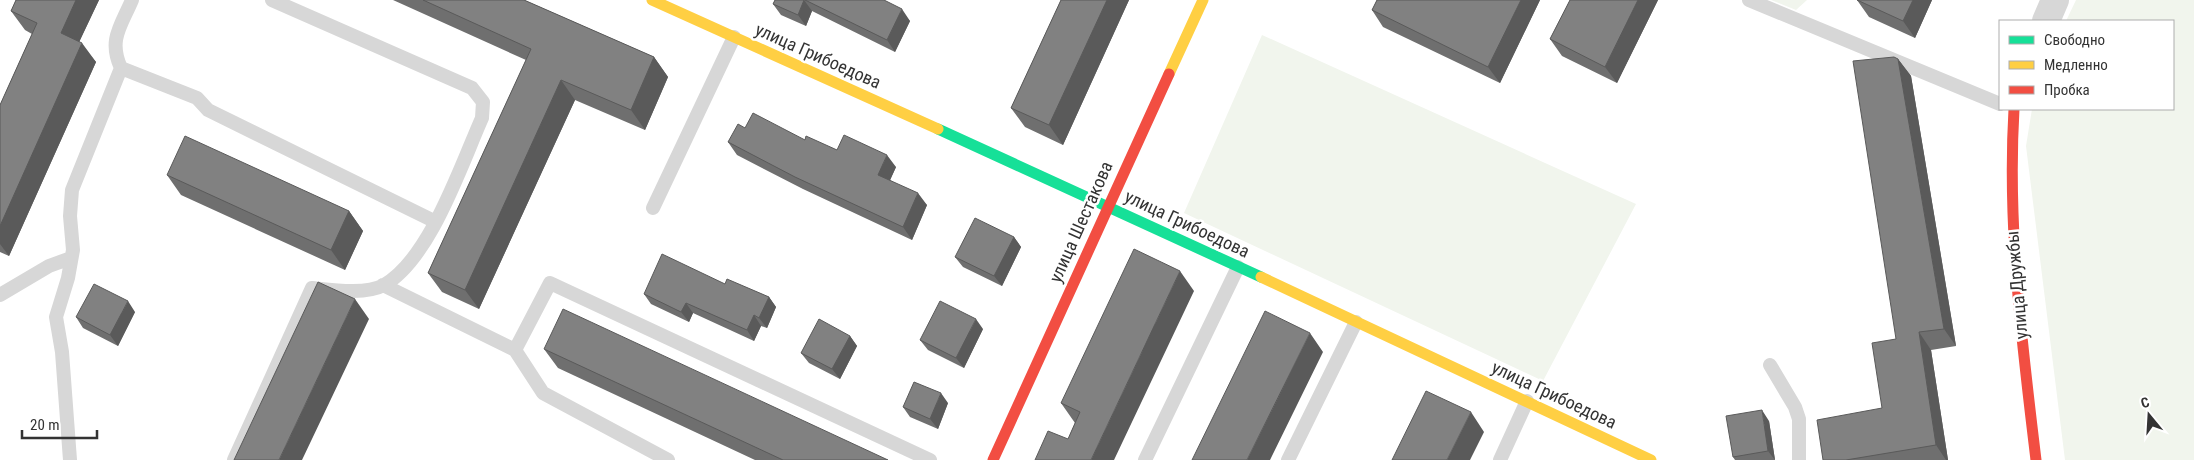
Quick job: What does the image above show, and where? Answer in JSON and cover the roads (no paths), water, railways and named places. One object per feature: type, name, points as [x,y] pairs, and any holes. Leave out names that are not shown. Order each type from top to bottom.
[{"type":"street","name":"улица Грибоедова","points":[[652,0],[1108,206],[1651,460]]},
{"type":"street","name":"улица Шестакова","points":[[993,460],[1203,0]]},
{"type":"street","points":[[2046,20],[2056,0]]},
{"type":"street","name":"улица Дружбы","points":[[2013,110],[2009,177],[2012,255],[2036,460]]},
{"type":"lane","points":[[132,0],[114,39],[115,55],[121,68],[197,98],[208,110],[436,222]]},
{"type":"lane","points":[[234,460],[312,288],[348,292],[383,285],[407,266],[436,222],[482,118],[483,102],[472,88],[272,0]]},
{"type":"lane","points":[[1750,0],[1999,104]]},
{"type":"lane","points":[[652,208],[734,37]]},
{"type":"lane","points":[[70,460],[62,352],[56,317],[68,278],[71,258],[72,190],[121,68]]},
{"type":"lane","points":[[0,295],[48,266],[71,258]]},
{"type":"lane","points":[[1145,460],[1238,267]]},
{"type":"lane","points":[[515,350],[550,283],[930,460]]},
{"type":"lane","points":[[383,285],[515,350],[543,393],[668,460]]},
{"type":"lane","points":[[1288,460],[1356,322]]},
{"type":"lane","points":[[1770,365],[1795,407],[1798,419],[1799,460]]},
{"type":"lane","points":[[1500,460],[1526,401]]}]
